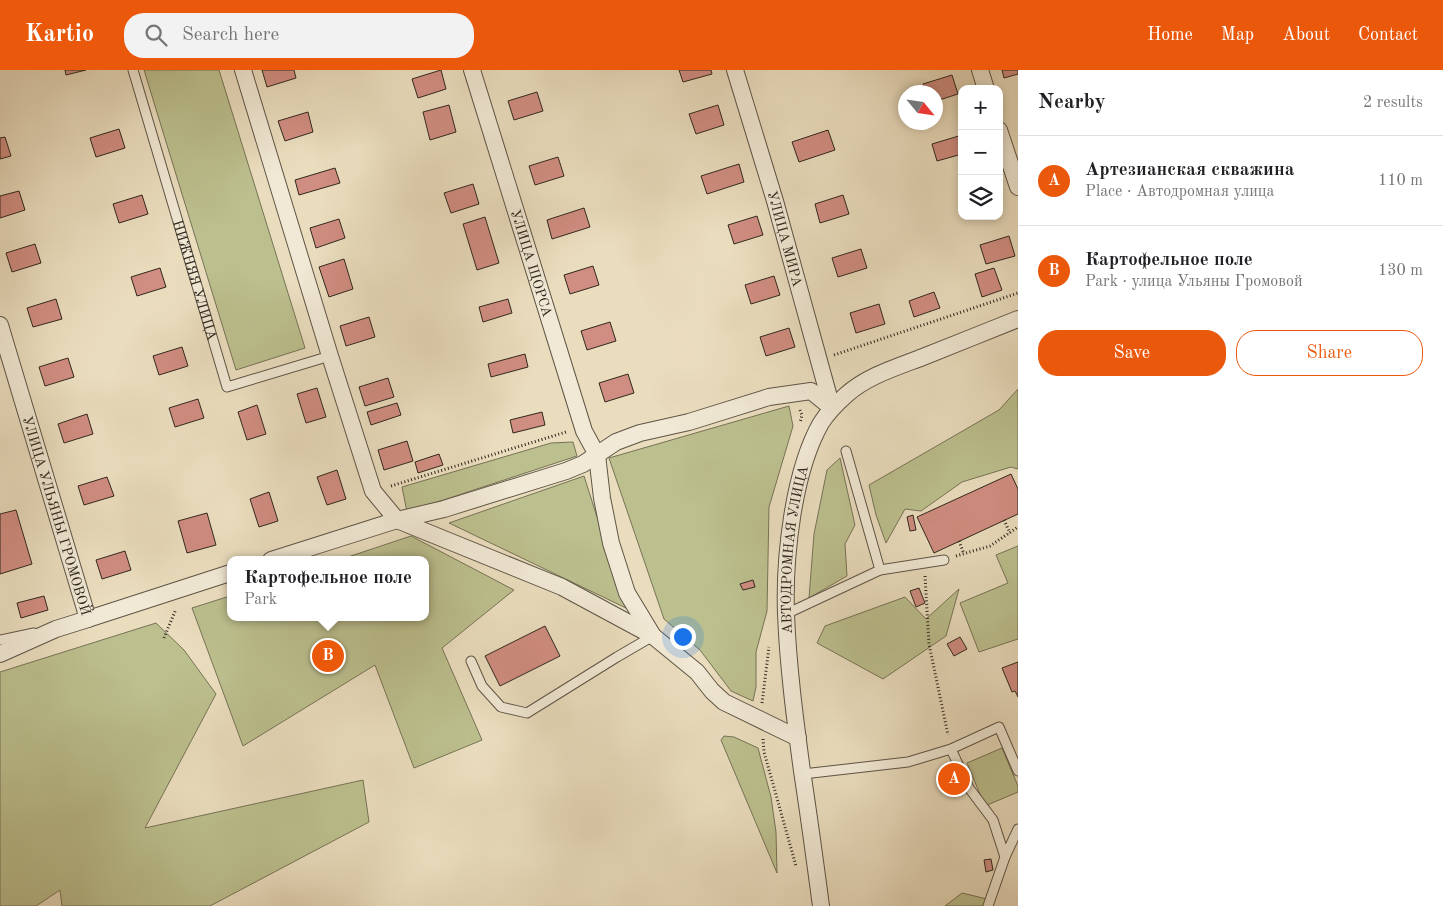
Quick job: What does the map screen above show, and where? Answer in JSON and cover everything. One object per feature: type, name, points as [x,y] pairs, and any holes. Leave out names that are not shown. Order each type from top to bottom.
[{"type":"street","points":[[242,70],[373,491],[397,520],[562,587],[653,636],[697,672],[712,691],[724,702],[798,738]]},
{"type":"street","name":"УЛИЦА ЩОРСА","points":[[472,70],[584,431],[597,455]]},
{"type":"street","name":"УЛИЦА МИРА","points":[[735,70],[776,201],[832,408]]},
{"type":"street","points":[[980,70],[985,85]]},
{"type":"street","points":[[1003,142],[1018,186]]},
{"type":"street","name":"АВТОДРОМНАЯ УЛИЦА","points":[[821,906],[798,738],[786,614],[790,535],[800,476],[810,444],[832,408],[862,383],[885,372],[1018,320]]},
{"type":"street","name":"УЛИЦА УЛЬЯНЫ ГРОМОВОЙ","points":[[0,324],[88,619],[227,574]]},
{"type":"street","points":[[284,556],[397,520],[444,509],[566,470],[583,464],[616,442],[640,433],[689,422],[769,397],[811,391],[832,408]]},
{"type":"street","points":[[597,455],[602,498],[611,543],[627,593],[653,636]]},
{"type":"street","points":[[0,654],[56,629],[88,619]]},
{"type":"lane","name":"НИЖНЯЯ УЛИЦА","points":[[133,70],[227,387],[330,356]]},
{"type":"lane","points":[[846,451],[880,570]]},
{"type":"lane","points":[[786,614],[880,570],[944,560]]},
{"type":"lane","points":[[0,640],[56,629]]},
{"type":"lane","points":[[471,661],[482,686],[501,707],[527,713],[653,636]]},
{"type":"lane","points":[[803,774],[908,762],[951,749],[999,727],[1018,771]]},
{"type":"lane","points":[[951,749],[969,788],[993,820],[1005,857]]},
{"type":"lane","points":[[988,906],[1005,857],[1018,829]]},
{"type":"path","points":[[819,359],[1018,293]]},
{"type":"path","points":[[797,393],[796,402],[802,415],[800,424]]},
{"type":"path","points":[[373,491],[566,432],[584,431]]},
{"type":"path","points":[[1004,520],[1010,533]]},
{"type":"path","points":[[944,560],[990,546],[1018,527]]},
{"type":"path","points":[[959,541],[964,554]]},
{"type":"path","points":[[925,563],[929,644],[951,749]]},
{"type":"path","points":[[164,638],[179,601],[180,589]]},
{"type":"path","points":[[770,643],[760,720],[764,752],[797,869]]},
{"type":"green space","points":[[144,70],[219,70],[305,348],[236,370]]},
{"type":"green space","points":[[1018,389],[1018,469],[1011,467],[962,482],[921,511],[905,509],[886,543],[876,515],[869,485],[999,410]]},
{"type":"green space","points":[[789,406],[793,426],[769,507],[767,611],[756,652],[756,687],[753,701],[731,691],[700,650],[664,619],[609,458]]},
{"type":"green space","points":[[573,442],[577,456],[407,512],[402,487],[551,443]]},
{"type":"green space","points":[[840,458],[855,525],[845,544],[847,576],[809,598],[814,534],[827,470]]},
{"type":"green space","points":[[584,476],[626,608],[449,523]]},
{"type":"green space","points":[[411,536],[514,590],[442,648],[482,740],[414,768],[375,665],[243,746],[192,608],[227,597],[227,621],[429,621],[429,556],[351,556]]},
{"type":"green space","points":[[1018,546],[1018,639],[979,652],[960,603],[1008,583],[996,555]]},
{"type":"green space","points":[[959,589],[946,636],[883,679],[817,643],[825,626],[905,597],[926,619]]},
{"type":"green space","points":[[156,623],[184,650],[216,694],[145,828],[363,780],[369,822],[210,906],[62,906],[60,890],[36,906],[0,906],[0,672]]},
{"type":"green space","points":[[724,736],[734,737],[758,748],[771,797],[776,832],[777,873],[721,740]]},
{"type":"green space","points":[[1002,748],[1018,786],[1018,792],[985,806],[967,763]]},
{"type":"green space","points":[[962,893],[987,899],[984,906],[945,906]]},
{"type":"building","points":[[65,70],[86,70],[66,75]]},
{"type":"building","points":[[262,70],[294,70],[296,78],[267,87]]},
{"type":"building","points":[[441,70],[446,89],[418,98],[412,79]]},
{"type":"building","points":[[679,70],[711,70],[712,74],[683,82]]},
{"type":"building","points":[[1002,70],[1018,70],[1018,74],[1004,78]]},
{"type":"building","points":[[952,75],[958,94],[943,99],[943,85],[923,84]]},
{"type":"building","points":[[537,92],[543,111],[514,120],[508,101]]},
{"type":"building","points":[[449,105],[456,132],[430,140],[423,112]]},
{"type":"building","points":[[718,105],[724,125],[696,134],[689,114]]},
{"type":"building","points":[[308,112],[313,132],[285,141],[278,121]]},
{"type":"building","points":[[119,129],[125,148],[96,157],[90,138]]},
{"type":"building","points":[[828,130],[835,150],[799,162],[792,142]]},
{"type":"building","points":[[958,136],[958,155],[937,161],[932,144]]},
{"type":"building","points":[[5,137],[11,156],[0,159],[0,138]]},
{"type":"building","points":[[558,157],[564,176],[535,185],[529,166]]},
{"type":"building","points":[[739,164],[744,182],[707,194],[701,176]]},
{"type":"building","points":[[335,168],[340,183],[299,195],[295,180]]},
{"type":"building","points":[[473,184],[479,204],[451,213],[444,193]]},
{"type":"building","points":[[19,191],[25,210],[0,218],[0,196]]},
{"type":"building","points":[[142,195],[148,214],[119,223],[113,204]]},
{"type":"building","points":[[843,195],[849,214],[820,223],[815,204]]},
{"type":"building","points":[[584,208],[590,227],[552,239],[547,220]]},
{"type":"building","points":[[757,216],[763,235],[734,244],[728,225]]},
{"type":"building","points":[[485,217],[499,263],[477,270],[463,224]]},
{"type":"building","points":[[339,219],[345,238],[316,248],[310,228]]},
{"type":"building","points":[[1009,236],[1015,256],[986,264],[980,245]]},
{"type":"building","points":[[35,244],[41,263],[12,272],[6,253]]},
{"type":"building","points":[[861,249],[867,268],[838,277],[832,258]]},
{"type":"building","points":[[344,259],[353,289],[329,297],[319,267]]},
{"type":"building","points":[[593,266],[599,285],[570,294],[564,275]]},
{"type":"building","points":[[160,268],[166,287],[137,296],[131,277]]},
{"type":"building","points":[[994,268],[1002,290],[982,297],[975,274]]},
{"type":"building","points":[[774,276],[780,295],[751,304],[745,285]]},
{"type":"building","points":[[934,292],[940,308],[914,317],[909,301]]},
{"type":"building","points":[[56,299],[62,319],[33,327],[27,308]]},
{"type":"building","points":[[508,299],[512,313],[483,322],[479,307]]},
{"type":"building","points":[[879,304],[885,324],[856,333],[850,313]]},
{"type":"building","points":[[369,317],[375,337],[346,346],[340,326]]},
{"type":"building","points":[[610,322],[616,341],[587,350],[581,331]]},
{"type":"building","points":[[789,328],[795,347],[766,356],[760,337]]},
{"type":"building","points":[[182,347],[188,366],[159,375],[153,356]]},
{"type":"building","points":[[525,354],[528,367],[491,377],[488,364]]},
{"type":"building","points":[[68,358],[74,377],[45,386],[39,367]]},
{"type":"building","points":[[628,374],[634,393],[605,402],[599,383]]},
{"type":"building","points":[[388,378],[394,397],[365,406],[359,387]]},
{"type":"building","points":[[317,388],[326,417],[306,423],[297,394]]},
{"type":"building","points":[[198,399],[204,418],[175,427],[169,408]]},
{"type":"building","points":[[397,403],[401,415],[371,425],[367,412]]},
{"type":"building","points":[[257,405],[266,434],[247,440],[238,412]]},
{"type":"building","points":[[542,412],[545,425],[513,433],[510,420]]},
{"type":"building","points":[[87,414],[93,434],[64,443],[58,424]]},
{"type":"building","points":[[407,441],[413,461],[384,470],[378,450]]},
{"type":"building","points":[[439,454],[443,465],[418,473],[415,462]]},
{"type":"building","points":[[337,470],[346,499],[327,505],[317,477]]},
{"type":"building","points":[[1011,474],[1018,489],[1018,514],[934,553],[917,517]]},
{"type":"building","points":[[107,477],[114,496],[84,505],[78,486]]},
{"type":"building","points":[[269,492],[278,521],[259,527],[250,499]]},
{"type":"building","points":[[16,510],[32,564],[0,574],[0,514]]},
{"type":"building","points":[[207,513],[216,545],[187,553],[178,521]]},
{"type":"building","points":[[913,515],[916,530],[910,531],[907,517]]},
{"type":"building","points":[[125,551],[131,570],[102,579],[96,560]]},
{"type":"building","points":[[753,580],[755,587],[743,590],[740,584]]},
{"type":"building","points":[[919,588],[925,603],[916,607],[910,591]]},
{"type":"building","points":[[44,596],[48,610],[21,618],[17,603]]},
{"type":"building","points":[[545,626],[560,656],[500,686],[485,656]]},
{"type":"building","points":[[960,637],[967,649],[954,656],[947,644]]},
{"type":"building","points":[[1018,662],[1018,697],[1015,691],[1012,692],[1002,668]]},
{"type":"building","points":[[955,770],[961,783],[952,788],[946,775]]},
{"type":"building","points":[[991,859],[993,870],[986,872],[984,860]]},
{"type":"place","name":"Картофельное поле","points":[[328,656]]},
{"type":"place","name":"Артезианская скважина","points":[[954,779]]}]
